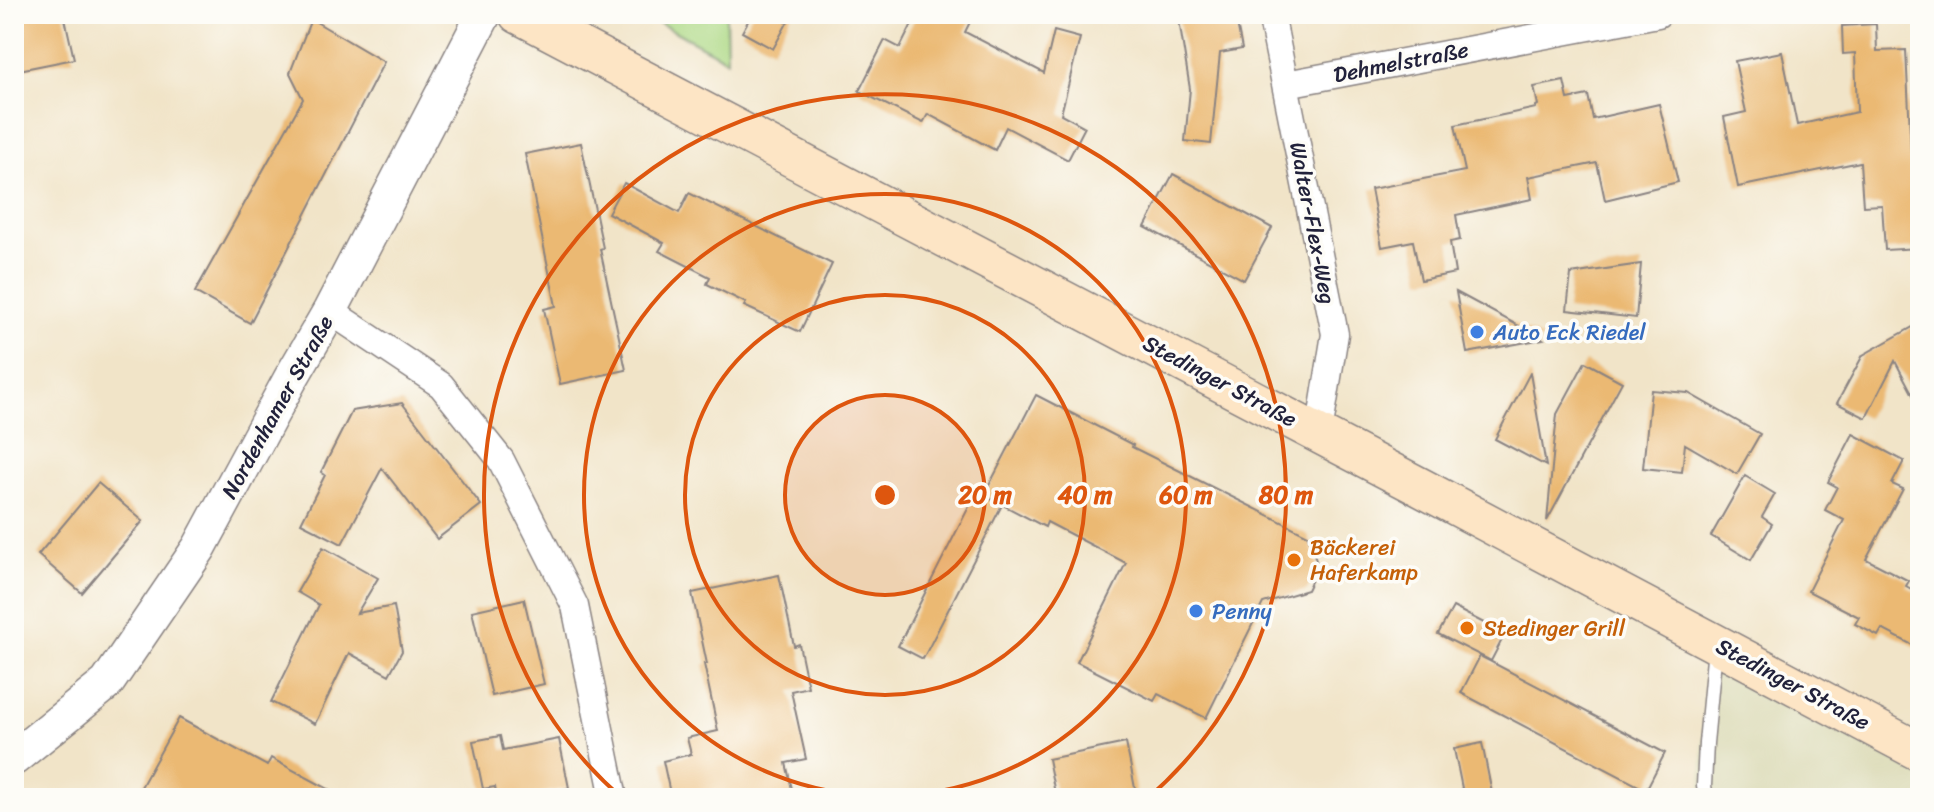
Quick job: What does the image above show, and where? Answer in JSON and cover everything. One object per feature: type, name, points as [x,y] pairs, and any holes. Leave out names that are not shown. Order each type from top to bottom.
[{"type":"main road","name":"Stedinger Straße","points":[[518,14],[1920,752]]},
{"type":"street","name":"Nordenhamer Straße","points":[[14,758],[107,683],[199,548],[330,311],[484,14]]},
{"type":"street","name":"Walter-Flex-Weg","points":[[1271,14],[1335,334],[1319,433]]},
{"type":"street","name":"Dehmelstraße","points":[[1286,84],[1658,14]]},
{"type":"street","points":[[330,311],[441,385],[501,460],[575,606],[614,798]]},
{"type":"lane","points":[[1706,798],[1706,743],[1715,643]]},
{"type":"shaded area","points":[[1712,657],[1920,769],[1920,798],[1701,798],[1703,700]]},
{"type":"green space","points":[[643,14],[726,14],[727,60]]},
{"type":"building","points":[[14,14],[64,14],[74,59],[19,70],[14,48]]},
{"type":"building","points":[[752,14],[792,14],[773,49],[742,32]]},
{"type":"building","points":[[917,14],[974,14],[965,32],[1044,73],[1054,31],[1080,38],[1061,114],[1085,127],[1068,160],[1006,127],[995,150],[928,114],[923,123],[859,91],[885,40],[900,48]]},
{"type":"building","points":[[1178,14],[1235,14],[1242,49],[1220,53],[1211,144],[1185,141],[1190,89]]},
{"type":"building","points":[[311,19],[384,62],[250,323],[195,292],[303,99],[290,73]]},
{"type":"building","points":[[1876,24],[1877,51],[1906,50],[1911,153],[1920,153],[1920,248],[1885,250],[1882,205],[1863,206],[1860,162],[1738,187],[1724,117],[1746,112],[1735,61],[1782,52],[1797,125],[1857,112],[1855,53],[1843,54],[1842,26]]},
{"type":"building","points":[[1564,81],[1568,99],[1588,95],[1593,119],[1659,104],[1678,182],[1605,200],[1597,163],[1528,177],[1532,199],[1456,215],[1460,240],[1450,242],[1455,273],[1421,280],[1413,241],[1382,247],[1371,189],[1465,171],[1455,125],[1536,108],[1534,87]]},
{"type":"building","points":[[581,143],[626,370],[560,384],[544,309],[556,306],[525,154]]},
{"type":"building","points":[[1173,174],[1272,228],[1244,280],[1145,227]]},
{"type":"building","points":[[624,183],[679,213],[689,193],[832,264],[800,332],[744,306],[746,303],[707,284],[710,277],[659,251],[664,243],[608,213]]},
{"type":"building","points":[[1641,264],[1636,318],[1567,310],[1571,274]]},
{"type":"building","points":[[1456,292],[1543,339],[1467,353]]},
{"type":"building","points":[[1920,323],[1920,408],[1895,361],[1866,418],[1837,403],[1863,355]]},
{"type":"building","points":[[1585,362],[1622,382],[1547,521],[1557,414]]},
{"type":"building","points":[[1530,373],[1546,466],[1495,439]]},
{"type":"building","points":[[1651,390],[1688,393],[1760,434],[1737,474],[1685,444],[1682,472],[1643,468]]},
{"type":"building","points":[[1036,395],[1308,535],[1318,567],[1307,590],[1263,603],[1206,718],[1158,694],[1154,701],[1077,662],[1126,563],[1047,522],[1045,527],[984,495]]},
{"type":"building","points":[[402,403],[481,505],[437,539],[382,468],[342,544],[301,523],[325,475],[321,472],[352,411]]},
{"type":"building","points":[[1853,434],[1904,461],[1892,484],[1903,489],[1866,559],[1909,581],[1906,586],[1920,594],[1920,649],[1882,629],[1878,636],[1855,624],[1859,617],[1808,591],[1844,520],[1825,510],[1837,487],[1828,482]]},
{"type":"building","points":[[1745,476],[1775,494],[1762,517],[1772,524],[1751,560],[1711,536]]},
{"type":"building","points":[[98,483],[143,521],[82,593],[38,555]]},
{"type":"building","points":[[977,491],[1002,505],[923,659],[898,646]]},
{"type":"building","points":[[323,547],[378,578],[357,613],[394,606],[402,651],[389,675],[349,653],[315,724],[271,702],[319,605],[297,592]]},
{"type":"building","points":[[779,575],[794,646],[799,644],[808,687],[791,691],[806,759],[786,763],[794,798],[671,798],[663,761],[691,754],[687,738],[718,731],[692,593]]},
{"type":"building","points":[[524,599],[544,684],[492,696],[472,611]]},
{"type":"building","points":[[1453,607],[1505,634],[1491,661],[1438,634]]},
{"type":"building","points":[[1480,656],[1665,753],[1646,790],[1461,693]]},
{"type":"building","points":[[179,718],[267,766],[271,758],[345,798],[135,798]]},
{"type":"building","points":[[500,736],[503,750],[559,739],[569,788],[519,798],[497,798],[495,787],[483,789],[473,741]]},
{"type":"building","points":[[1126,743],[1137,798],[1056,798],[1048,759]]},
{"type":"building","points":[[1482,743],[1493,798],[1464,798],[1454,749]]},
{"type":"place","name":"Auto Eck Riedel","points":[[1477,332]]},
{"type":"place","name":"Bäckerei Haferkamp","points":[[1294,560]]},
{"type":"place","name":"Penny","points":[[1196,611]]},
{"type":"place","name":"Stedinger Grill","points":[[1467,628]]}]
